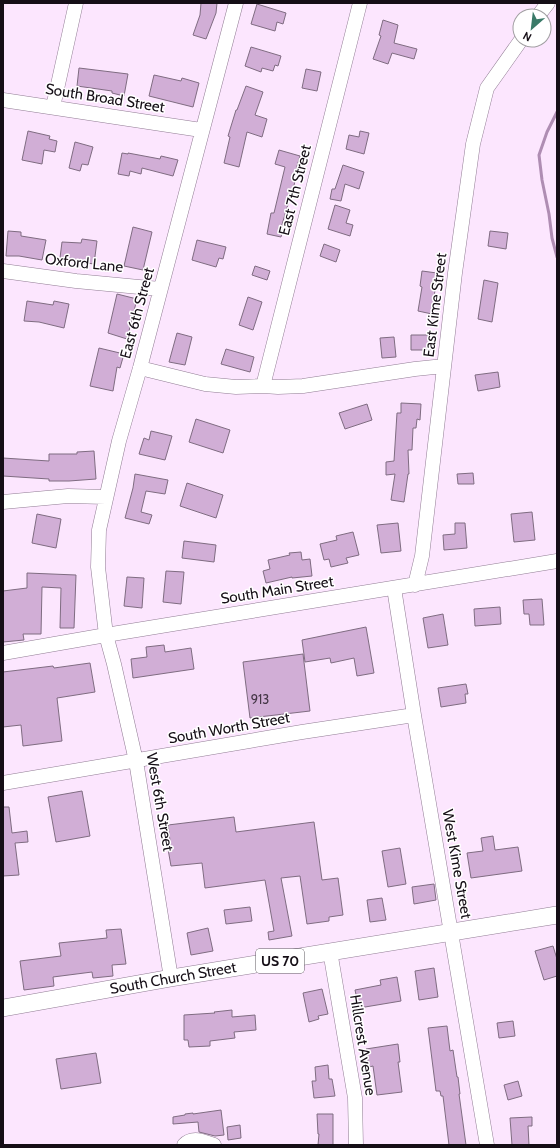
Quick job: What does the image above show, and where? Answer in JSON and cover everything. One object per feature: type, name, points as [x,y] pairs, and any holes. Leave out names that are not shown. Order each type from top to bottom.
[{"type":"main road","name":"South Church Street","points":[[3,1008],[171,978],[451,931],[557,915]]},
{"type":"street","points":[[52,107],[76,3]]},
{"type":"street","name":"East 6th Street","points":[[106,635],[98,568],[99,530],[119,441],[140,368],[201,130],[236,3]]},
{"type":"street","name":"East 7th Street","points":[[263,386],[360,3]]},
{"type":"street","name":"East Kime Street","points":[[415,585],[422,556],[455,273],[473,144],[480,111],[488,88],[516,48]]},
{"type":"street","name":"South Broad Street","points":[[3,100],[201,130]]},
{"type":"street","name":"Oxford Lane","points":[[3,271],[76,281],[160,289]]},
{"type":"street","points":[[140,368],[204,384],[236,387],[278,387],[303,386],[444,366]]},
{"type":"street","points":[[3,502],[68,496],[106,496]]},
{"type":"street","name":"South Main Street","points":[[3,653],[557,561]]},
{"type":"street","name":"West Kime Street","points":[[394,588],[487,1145]]},
{"type":"street","name":"West 6th Street","points":[[106,635],[136,761],[171,978]]},
{"type":"street","name":"South Worth Street","points":[[3,784],[302,732],[414,715]]},
{"type":"street","name":"Hillcrest Avenue","points":[[330,952],[355,1098],[356,1145]]},
{"type":"street","points":[[184,1145],[187,1142],[198,1139],[214,1145]]},
{"type":"building","points":[[201,3],[217,3],[216,13],[206,39],[193,35],[200,15]]},
{"type":"building","points":[[257,4],[286,13],[283,24],[277,22],[275,31],[251,24]]},
{"type":"building","points":[[383,20],[398,25],[394,43],[417,49],[414,59],[392,53],[388,64],[373,59],[381,36],[379,35]]},
{"type":"building","points":[[251,47],[281,56],[278,66],[275,65],[273,71],[262,68],[261,72],[245,66]]},
{"type":"building","points":[[79,68],[128,74],[124,96],[112,93],[112,91],[77,86]]},
{"type":"building","points":[[306,69],[321,72],[317,91],[302,88]]},
{"type":"building","points":[[154,75],[181,81],[182,78],[199,83],[193,107],[149,96]]},
{"type":"building","points":[[246,86],[263,92],[255,115],[267,119],[262,137],[247,132],[239,167],[224,163],[230,137],[228,136],[236,110]]},
{"type":"building","points":[[28,131],[50,136],[49,139],[57,141],[55,152],[44,150],[42,164],[22,160]]},
{"type":"building","points":[[360,131],[369,133],[364,154],[346,149],[349,135],[359,137]]},
{"type":"building","points":[[75,142],[93,147],[88,165],[82,164],[80,171],[69,168]]},
{"type":"building","points":[[279,150],[300,156],[293,180],[295,181],[290,202],[289,201],[281,228],[283,229],[281,237],[267,234],[271,213],[274,213],[285,167],[275,164]]},
{"type":"building","points":[[122,153],[160,159],[161,156],[178,160],[173,176],[142,168],[141,174],[130,171],[129,176],[118,174]]},
{"type":"building","points":[[343,165],[364,172],[359,189],[345,184],[341,201],[330,199],[332,189],[335,189]]},
{"type":"building","points":[[335,205],[350,210],[346,223],[353,225],[350,236],[328,229]]},
{"type":"building","points":[[133,227],[152,232],[143,270],[124,266]]},
{"type":"building","points":[[8,231],[21,232],[21,236],[46,240],[42,260],[19,256],[6,256]]},
{"type":"building","points":[[490,231],[508,233],[506,249],[488,246]]},
{"type":"building","points":[[82,239],[97,241],[94,264],[79,262],[79,260],[60,258],[62,242],[81,243]]},
{"type":"building","points":[[197,240],[226,247],[223,259],[219,258],[216,267],[192,260]]},
{"type":"building","points":[[324,244],[340,250],[336,262],[320,256]]},
{"type":"building","points":[[255,266],[270,271],[267,280],[252,275]]},
{"type":"building","points":[[422,271],[437,273],[432,314],[418,311],[422,287],[420,286]]},
{"type":"building","points":[[484,280],[498,283],[492,322],[478,319]]},
{"type":"building","points":[[117,294],[137,299],[127,339],[108,333]]},
{"type":"building","points":[[248,297],[262,302],[253,330],[239,325]]},
{"type":"building","points":[[27,301],[53,305],[54,301],[69,304],[64,328],[39,322],[24,321]]},
{"type":"building","points":[[177,333],[192,337],[185,365],[169,362]]},
{"type":"building","points":[[411,335],[431,335],[431,350],[411,350]]},
{"type":"building","points":[[394,337],[396,357],[382,358],[380,338]]},
{"type":"building","points":[[99,348],[124,354],[120,368],[117,367],[113,391],[90,386]]},
{"type":"building","points":[[226,349],[254,357],[250,372],[221,364]]},
{"type":"building","points":[[498,372],[500,387],[478,391],[475,375]]},
{"type":"building","points":[[401,403],[421,404],[420,420],[417,419],[416,428],[413,428],[412,450],[408,450],[409,474],[404,502],[391,500],[395,474],[386,475],[386,462],[394,461],[397,413],[401,413]]},
{"type":"building","points":[[367,404],[372,420],[345,429],[339,413]]},
{"type":"building","points":[[196,419],[230,430],[223,453],[189,442]]},
{"type":"building","points":[[151,431],[172,436],[165,460],[139,454],[144,438],[149,440]]},
{"type":"building","points":[[94,451],[96,479],[49,481],[49,479],[3,476],[3,458],[49,461],[49,454],[77,454],[77,452]]},
{"type":"building","points":[[473,473],[474,484],[458,484],[457,474]]},
{"type":"building","points":[[135,474],[168,480],[165,494],[146,491],[141,512],[152,515],[149,524],[125,518]]},
{"type":"building","points":[[187,483],[223,495],[216,518],[180,506]]},
{"type":"building","points":[[532,512],[535,540],[514,542],[511,514]]},
{"type":"building","points":[[37,514],[61,519],[56,548],[32,543]]},
{"type":"building","points":[[398,523],[401,551],[381,553],[377,525]]},
{"type":"building","points":[[455,523],[465,523],[467,548],[444,550],[443,535],[455,534]]},
{"type":"building","points":[[353,532],[359,555],[346,558],[348,563],[331,567],[329,559],[324,560],[320,544],[337,540],[336,536]]},
{"type":"building","points":[[184,541],[216,545],[214,562],[182,558]]},
{"type":"building","points":[[301,552],[302,560],[310,559],[312,576],[292,577],[266,583],[263,571],[270,569],[268,560],[290,555],[289,553]]},
{"type":"building","points":[[166,571],[184,572],[181,604],[163,602]]},
{"type":"building","points":[[27,573],[76,575],[74,628],[60,628],[61,588],[42,587],[41,634],[23,634],[24,640],[3,642],[3,591],[27,588]]},
{"type":"building","points":[[127,577],[144,578],[142,608],[124,606]]},
{"type":"building","points":[[542,599],[544,625],[530,625],[529,614],[524,614],[523,600]]},
{"type":"building","points":[[500,607],[501,624],[475,626],[474,609]]},
{"type":"building","points":[[443,614],[448,645],[428,648],[423,618]]},
{"type":"building","points":[[366,627],[374,673],[357,676],[354,658],[331,663],[330,658],[305,662],[302,640]]},
{"type":"building","points":[[164,645],[165,652],[191,648],[194,669],[133,678],[131,659],[147,657],[146,647]]},
{"type":"building","points":[[303,654],[310,711],[250,718],[243,662]]},
{"type":"building","points":[[90,663],[95,692],[57,698],[62,741],[23,746],[21,725],[3,727],[3,672],[53,666],[54,668]]},
{"type":"building","points":[[466,684],[468,694],[465,694],[466,703],[441,707],[438,688]]},
{"type":"building","points":[[82,791],[90,836],[56,842],[48,797]]},
{"type":"building","points":[[3,807],[9,807],[12,833],[27,831],[28,842],[15,843],[19,875],[3,876]]},
{"type":"building","points":[[234,817],[236,832],[314,822],[322,880],[338,878],[343,915],[329,917],[329,921],[307,924],[300,876],[281,878],[292,936],[269,940],[268,932],[274,931],[265,880],[205,888],[202,863],[171,866],[168,849],[171,849],[168,825]]},
{"type":"building","points":[[493,836],[495,850],[518,847],[522,871],[471,878],[467,853],[483,851],[481,838]]},
{"type":"building","points":[[400,848],[406,884],[388,887],[382,851]]},
{"type":"building","points":[[434,884],[436,900],[414,904],[412,887]]},
{"type":"building","points":[[382,898],[386,920],[370,922],[367,900]]},
{"type":"building","points":[[250,907],[252,921],[226,924],[224,910]]},
{"type":"building","points":[[208,928],[213,951],[191,955],[187,933]]},
{"type":"building","points":[[121,929],[126,964],[112,965],[113,976],[93,978],[92,972],[53,977],[54,986],[24,990],[20,961],[61,956],[59,943],[107,938],[106,930]]},
{"type":"building","points":[[553,946],[557,959],[557,976],[544,980],[535,951]]},
{"type":"building","points":[[434,968],[438,997],[419,1000],[415,971]]},
{"type":"building","points":[[397,977],[401,1001],[359,1008],[355,990],[381,985],[380,980]]},
{"type":"building","points":[[322,989],[328,1014],[318,1016],[319,1019],[309,1022],[303,993]]},
{"type":"building","points":[[232,1010],[232,1017],[255,1015],[256,1030],[234,1032],[235,1038],[210,1041],[210,1046],[189,1047],[188,1040],[184,1040],[184,1015],[215,1013],[214,1012]]},
{"type":"building","points":[[513,1021],[515,1036],[499,1038],[497,1023]]},
{"type":"building","points":[[447,1026],[450,1051],[453,1050],[458,1077],[466,1145],[449,1145],[443,1096],[441,1096],[440,1091],[436,1091],[428,1028]]},
{"type":"building","points":[[398,1044],[400,1062],[398,1062],[402,1092],[377,1095],[373,1066],[369,1067],[366,1049]]},
{"type":"building","points":[[96,1053],[101,1083],[61,1089],[56,1059]]},
{"type":"building","points":[[328,1065],[329,1079],[332,1079],[335,1096],[314,1098],[312,1081],[316,1081],[315,1067]]},
{"type":"building","points":[[518,1081],[522,1096],[508,1100],[504,1085]]},
{"type":"building","points":[[221,1110],[224,1135],[215,1136],[199,1132],[198,1122],[173,1124],[173,1117],[185,1114]]},
{"type":"building","points":[[317,1114],[333,1114],[333,1145],[318,1145],[319,1134]]},
{"type":"building","points":[[532,1117],[532,1126],[528,1126],[529,1145],[512,1145],[510,1118]]},
{"type":"building","points":[[240,1125],[241,1138],[228,1140],[227,1127]]},
{"type":"waterway","points":[[557,112],[547,132],[539,155],[552,238],[557,257]]}]
